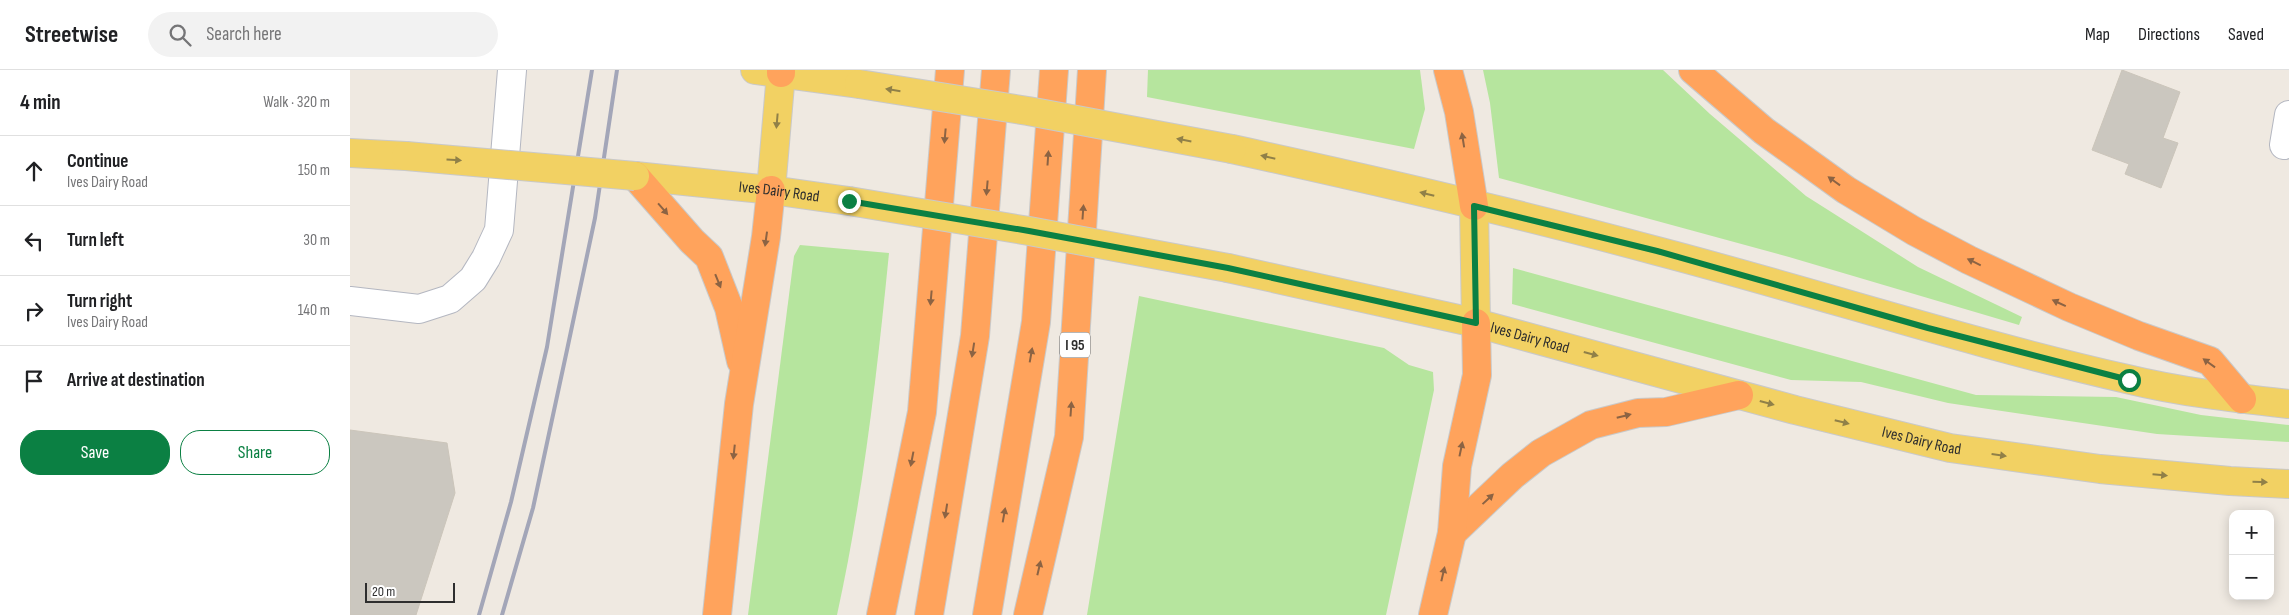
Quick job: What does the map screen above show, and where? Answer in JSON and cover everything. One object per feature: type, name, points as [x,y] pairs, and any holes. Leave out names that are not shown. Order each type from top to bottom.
[{"type":"highway","points":[[881,615],[922,412],[950,70]]},
{"type":"highway","points":[[929,615],[975,336],[996,70]]},
{"type":"highway","points":[[987,615],[1036,322],[1054,70]]},
{"type":"highway","name":"I 95","points":[[1028,615],[1069,437],[1092,70]]},
{"type":"highway","points":[[1448,70],[1459,112],[1474,206]]},
{"type":"highway","points":[[1693,70],[1772,136],[1846,190],[1914,231],[1969,260],[2069,307],[2139,336],[2210,361],[2242,399]]},
{"type":"highway","points":[[635,176],[692,241],[709,257],[729,308],[744,376]]},
{"type":"highway","points":[[717,615],[744,376],[766,237],[771,190]]},
{"type":"highway","points":[[1433,615],[1452,532],[1458,466],[1477,376],[1476,323]]},
{"type":"highway","points":[[1452,532],[1512,476],[1541,453],[1591,425],[1638,413],[1666,412],[1739,395]]},
{"type":"main road","points":[[771,190],[772,71],[1028,111],[1232,149],[1362,178],[1657,251],[1928,328],[2129,380],[2242,399],[2289,404]]},
{"type":"main road","name":"Ives Dairy Road","points":[[350,153],[406,156],[635,176],[771,190],[1029,231],[1228,268],[1476,323],[1890,434],[1977,452],[2100,469],[2230,481],[2289,484]]},
{"type":"main road","points":[[1474,206],[1476,323]]},
{"type":"street","points":[[350,301],[419,310],[450,298],[472,279],[486,258],[500,230],[512,70]]},
{"type":"street","points":[[2284,145],[2289,115]]},
{"type":"green space","points":[[1148,70],[1420,70],[1425,109],[1414,149],[1147,97]]},
{"type":"green space","points":[[1483,70],[1663,70],[1710,114],[1806,196],[1918,267],[2022,317],[2019,325],[1789,257],[1499,178],[1490,103]]},
{"type":"green space","points":[[800,245],[889,253],[862,480],[837,615],[748,615],[794,256]]},
{"type":"green space","points":[[1513,268],[1976,395],[2116,397],[2201,415],[2289,425],[2289,442],[2157,434],[1948,403],[1861,382],[1791,380],[1512,304]]},
{"type":"green space","points":[[1139,296],[1384,348],[1409,365],[1433,372],[1434,390],[1386,615],[1087,615]]},
{"type":"building","points":[[2122,70],[2180,92],[2163,138],[2178,143],[2161,188],[2125,174],[2129,164],[2092,150]]},
{"type":"building","points":[[350,430],[447,443],[455,493],[416,615],[350,615]]},
{"type":"railway","points":[[479,615],[511,502],[547,347],[592,70]]},
{"type":"railway","points":[[502,615],[533,508],[595,218],[617,70]]},
{"type":"route","points":[[849,201],[1029,231],[1228,268],[1476,323],[1474,206],[1657,251],[1928,328],[2129,380]]}]
